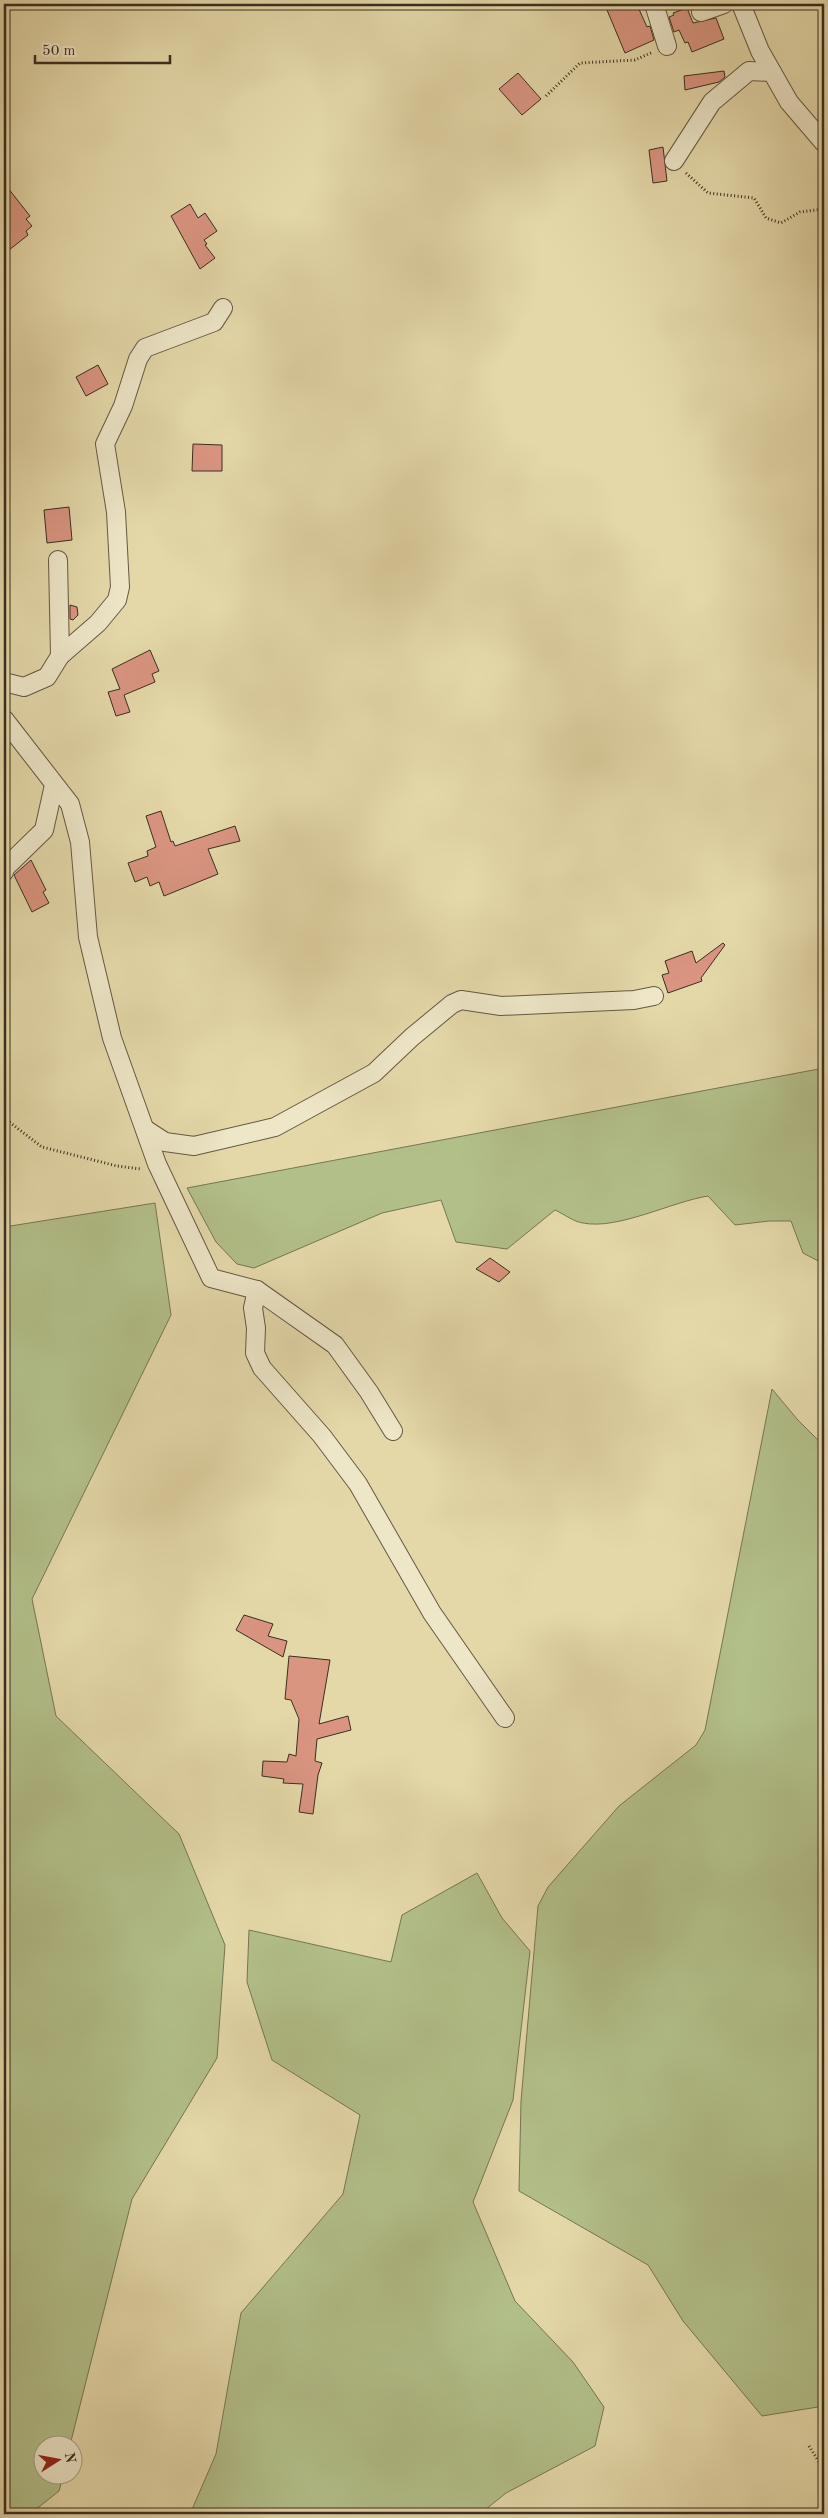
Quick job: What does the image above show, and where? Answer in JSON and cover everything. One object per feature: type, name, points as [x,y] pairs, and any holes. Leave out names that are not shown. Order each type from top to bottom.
[{"type":"street","points":[[654,4],[667,46]]},
{"type":"street","points":[[701,12],[724,4]]},
{"type":"street","points":[[740,4],[760,51],[789,102],[824,143]]},
{"type":"street","points":[[674,161],[712,102],[749,71],[772,72]]},
{"type":"street","points":[[4,682],[24,687],[47,677],[60,656],[98,623],[117,600],[120,587],[116,512],[105,444],[123,406],[138,359],[145,348],[214,322],[223,308]]},
{"type":"street","points":[[58,560],[60,656]]},
{"type":"street","points":[[5,724],[70,804],[80,842],[88,937],[112,1038],[157,1164],[211,1278],[257,1290],[335,1345],[369,1392],[393,1431]]},
{"type":"street","points":[[4,872],[5,868],[44,830],[54,784]]},
{"type":"street","points":[[147,1137],[165,1142],[194,1146],[275,1127],[374,1074],[412,1037],[452,1004],[461,1000],[502,1006],[634,1000],[654,996]]},
{"type":"street","points":[[257,1290],[253,1308],[256,1328],[255,1353],[262,1368],[322,1436],[358,1484],[432,1613],[505,1718]]},
{"type":"path","points":[[546,96],[580,63],[634,60],[667,46]]},
{"type":"path","points":[[674,161],[708,193],[754,198],[766,218],[781,223],[800,212],[824,209]]},
{"type":"path","points":[[4,1118],[42,1147],[117,1166],[144,1170],[147,1137]]},
{"type":"path","points":[[809,2446],[824,2470]]},
{"type":"green space","points":[[824,1068],[824,1259],[822,1263],[803,1253],[791,1221],[769,1221],[735,1225],[708,1196],[612,1223],[580,1222],[555,1210],[507,1249],[456,1242],[441,1200],[382,1213],[254,1268],[237,1264],[216,1242],[187,1188]]},
{"type":"green space","points":[[155,1203],[171,1315],[32,1599],[56,1716],[179,1834],[225,1945],[217,2058],[132,2199],[72,2436],[32,2436],[32,2486],[60,2486],[59,2491],[30,2514],[4,2514],[4,1227]]},
{"type":"green space","points":[[772,1389],[797,1419],[824,1446],[824,2406],[762,2416],[683,2321],[648,2265],[519,2191],[521,2101],[538,1906],[548,1887],[619,1806],[696,1745],[705,1730]]},
{"type":"green space","points":[[477,1873],[502,1918],[530,1951],[513,2100],[473,2202],[515,2301],[573,2362],[604,2407],[595,2446],[506,2493],[480,2514],[190,2514],[216,2454],[241,2313],[343,2194],[360,2115],[272,2060],[247,1982],[249,1930],[391,1962],[402,1915]]},
{"type":"building","points":[[621,4],[629,4],[631,10],[638,7],[647,27],[650,26],[654,40],[625,53],[607,10]]},
{"type":"building","points":[[687,8],[693,23],[716,18],[724,39],[692,52],[688,42],[685,43],[679,30],[674,32],[669,17],[674,15],[673,13]]},
{"type":"building","points":[[724,71],[725,77],[719,82],[685,90],[684,76]]},
{"type":"building","points":[[518,73],[541,99],[522,115],[499,89]]},
{"type":"building","points":[[663,147],[667,181],[653,183],[649,150]]},
{"type":"building","points":[[4,183],[30,216],[26,219],[32,226],[26,231],[28,235],[4,254]]},
{"type":"building","points":[[190,204],[198,218],[205,213],[217,231],[204,240],[207,244],[205,245],[215,258],[200,269],[171,216]]},
{"type":"building","points":[[98,365],[108,384],[86,396],[76,377]]},
{"type":"building","points":[[193,444],[222,445],[222,471],[192,471]]},
{"type":"building","points":[[69,507],[72,540],[47,543],[44,510]]},
{"type":"building","points":[[70,605],[77,607],[78,615],[73,620],[70,619]]},
{"type":"building","points":[[150,650],[159,671],[152,674],[155,682],[124,695],[130,712],[116,716],[108,692],[120,689],[112,669]]},
{"type":"building","points":[[161,811],[171,842],[173,841],[175,846],[235,826],[240,841],[208,849],[218,874],[164,896],[159,882],[150,886],[147,877],[135,882],[128,863],[148,856],[147,851],[156,847],[146,816]]},
{"type":"building","points":[[31,860],[46,890],[43,892],[49,903],[32,912],[14,875]]},
{"type":"building","points":[[723,943],[725,945],[701,978],[702,981],[668,993],[662,975],[669,973],[665,961],[692,951],[696,963]]},
{"type":"building","points":[[490,1258],[510,1272],[499,1282],[476,1269]]},
{"type":"building","points":[[244,1615],[273,1624],[268,1636],[287,1641],[283,1657],[236,1630]]},
{"type":"building","points":[[289,1656],[330,1660],[319,1724],[348,1716],[351,1730],[317,1739],[315,1761],[322,1763],[318,1775],[313,1814],[299,1812],[303,1784],[283,1783],[284,1779],[262,1776],[263,1761],[287,1762],[289,1754],[296,1756],[299,1719],[291,1700],[285,1699]]}]
